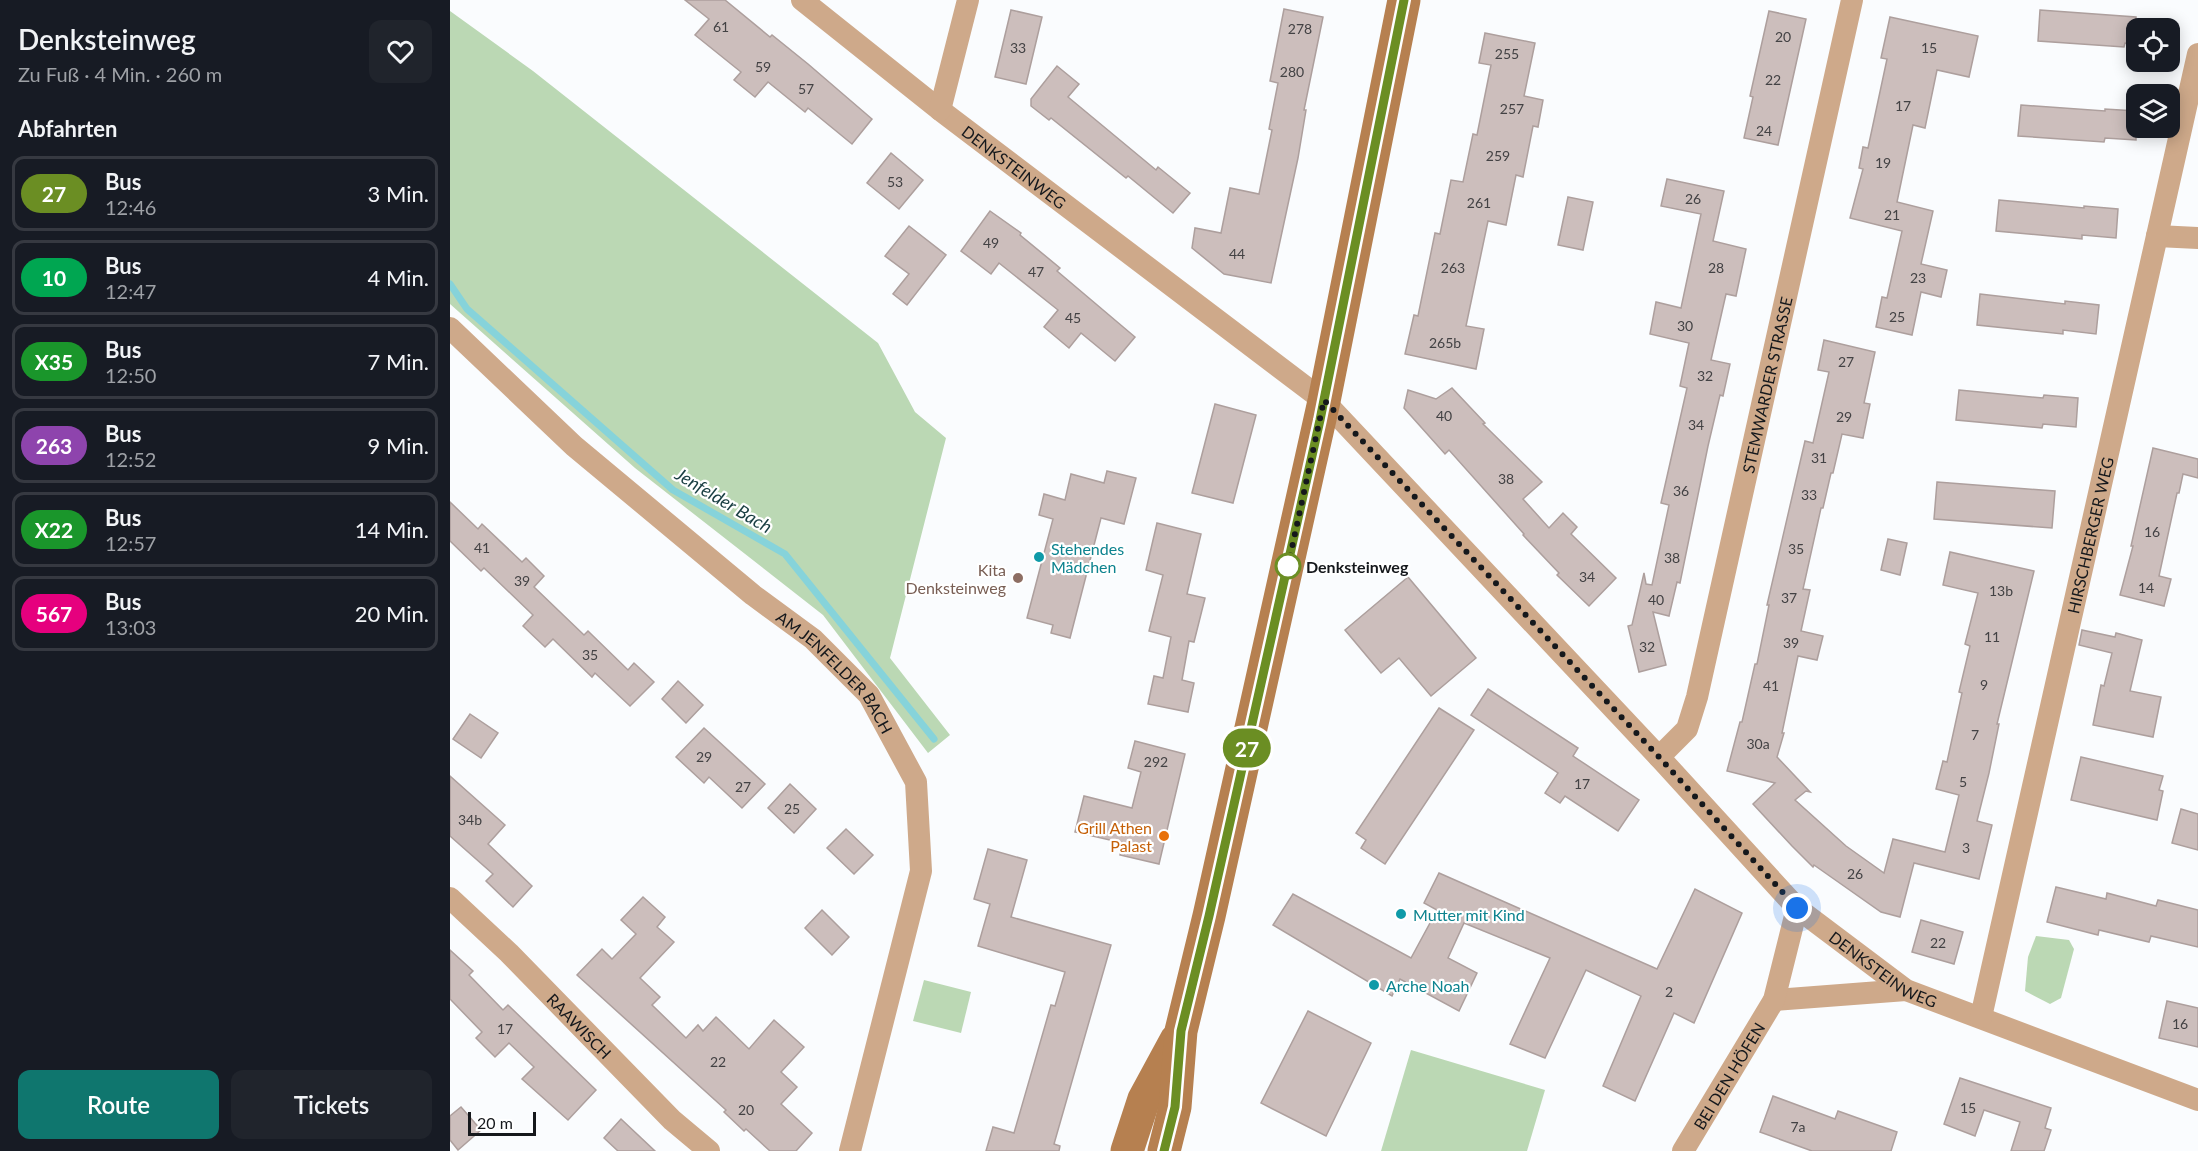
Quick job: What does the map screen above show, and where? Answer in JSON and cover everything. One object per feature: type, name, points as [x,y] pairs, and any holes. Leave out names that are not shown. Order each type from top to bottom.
[{"type":"main road","points":[[1164,1151],[1175,1107],[1181,1031],[1209,916],[1324,400],[1404,0]]},
{"type":"main road","points":[[1127,1151],[1144,1098],[1181,1031]]},
{"type":"street","name":"DENKSTEINWEG","points":[[802,0],[940,110],[1324,400],[1659,757],[1797,908],[1906,990],[2198,1100]]},
{"type":"street","points":[[940,110],[968,0]]},
{"type":"street","name":"STEMWARDER STRASSE","points":[[1659,757],[1687,729],[1697,697],[1852,0]]},
{"type":"street","name":"HIRSCHBERGER WEG","points":[[1981,1017],[2198,54]]},
{"type":"street","points":[[2157,236],[2198,238]]},
{"type":"street","name":"AM JENFELDER BACH","points":[[450,328],[574,446],[753,595],[813,639],[868,695],[916,782],[921,872],[850,1151]]},
{"type":"street","name":"RAAWISCH","points":[[450,898],[509,953],[672,1120],[709,1151]]},
{"type":"street","name":"BEI DEN HÖFEN","points":[[1683,1151],[1774,1000],[1797,908]]},
{"type":"street","points":[[1774,1000],[1906,990]]},
{"type":"green space","points":[[450,11],[533,71],[878,343],[915,412],[946,438],[890,658],[950,735],[928,753],[823,615],[635,468],[450,304]]},
{"type":"green space","points":[[2036,936],[2069,940],[2074,949],[2061,998],[2050,1004],[2025,991],[2028,957]]},
{"type":"green space","points":[[924,980],[971,992],[961,1033],[913,1021]]},
{"type":"green space","points":[[1411,1050],[1545,1090],[1527,1151],[1381,1151]]},
{"type":"building","points":[[685,0],[725,0],[770,37],[772,35],[808,64],[872,119],[852,144],[808,108],[805,112],[768,82],[755,97],[734,80],[741,72],[695,35],[709,19]]},
{"type":"building","points":[[1284,9],[1323,17],[1304,110],[1306,110],[1298,158],[1271,283],[1224,274],[1192,248],[1195,228],[1221,233],[1230,188],[1259,194],[1272,130],[1269,129],[1278,83],[1270,81]]},
{"type":"building","points":[[1011,10],[1042,17],[1026,84],[995,77]]},
{"type":"building","points":[[2040,10],[2136,17],[2126,18],[2124,47],[2038,41]]},
{"type":"building","points":[[1769,11],[1806,19],[1778,145],[1744,138],[1753,97],[1750,96]]},
{"type":"building","points":[[1890,17],[1978,36],[1969,77],[1937,70],[1925,128],[1913,125],[1897,202],[1933,211],[1921,264],[1947,270],[1941,297],[1921,292],[1912,335],[1876,327],[1882,297],[1887,298],[1902,231],[1850,218],[1863,169],[1859,168],[1863,147],[1868,148],[1887,59],[1881,58]]},
{"type":"building","points":[[1485,33],[1535,43],[1524,96],[1543,100],[1538,127],[1533,126],[1523,177],[1516,175],[1506,225],[1488,221],[1466,326],[1484,329],[1476,369],[1405,354],[1414,315],[1418,316],[1435,233],[1440,234],[1451,180],[1463,182],[1473,134],[1477,135],[1491,65],[1479,63]]},
{"type":"building","points":[[1057,66],[1079,84],[1068,97],[1156,170],[1158,167],[1190,193],[1173,213],[1128,176],[1126,178],[1051,118],[1049,120],[1031,106],[1031,99]]},
{"type":"building","points":[[2021,105],[2126,110],[2126,138],[2136,138],[2136,140],[2105,138],[2104,142],[2018,136]]},
{"type":"building","points":[[891,153],[923,180],[899,209],[867,183]]},
{"type":"building","points":[[1667,179],[1724,191],[1713,241],[1746,249],[1736,296],[1726,294],[1711,360],[1730,364],[1708,446],[1680,583],[1677,582],[1669,616],[1653,612],[1666,665],[1639,672],[1628,626],[1632,625],[1644,573],[1646,584],[1652,585],[1669,505],[1661,503],[1687,388],[1680,386],[1689,343],[1650,334],[1656,302],[1681,308],[1701,214],[1661,206]]},
{"type":"building","points":[[1568,197],[1593,202],[1583,250],[1558,245]]},
{"type":"building","points":[[1999,200],[2118,209],[2116,238],[2082,235],[2082,239],[1996,231]]},
{"type":"building","points":[[990,211],[1021,233],[1020,235],[1060,268],[1057,271],[1135,337],[1115,361],[1081,333],[1069,348],[1044,327],[1058,310],[999,263],[991,274],[961,251]]},
{"type":"building","points":[[909,226],[946,255],[907,305],[893,294],[909,274],[885,256]]},
{"type":"building","points":[[1980,294],[2065,304],[2065,301],[2099,305],[2096,334],[2063,330],[2063,334],[1977,325]]},
{"type":"building","points":[[1824,340],[1875,352],[1864,403],[1870,404],[1863,438],[1842,434],[1833,473],[1831,473],[1823,508],[1821,508],[1803,589],[1810,590],[1801,631],[1823,636],[1817,660],[1798,656],[1782,733],[1784,733],[1777,757],[1810,792],[1806,791],[1795,800],[1846,846],[1884,873],[1893,839],[1945,852],[1959,795],[1936,789],[1943,761],[1947,762],[1962,693],[1959,692],[1970,646],[1965,644],[1978,593],[1943,585],[1950,552],[2034,571],[1997,724],[1999,724],[1989,773],[1977,821],[1992,825],[1979,879],[1914,863],[1900,917],[1881,912],[1814,865],[1813,867],[1792,846],[1753,804],[1775,783],[1727,771],[1740,722],[1742,722],[1755,664],[1757,664],[1769,605],[1767,605],[1805,441],[1813,443],[1829,372],[1818,370]]},
{"type":"building","points":[[1452,388],[1485,423],[1483,424],[1542,482],[1523,499],[1549,528],[1563,513],[1577,527],[1571,534],[1616,578],[1589,606],[1557,575],[1559,573],[1449,450],[1445,454],[1404,408],[1408,390],[1436,399]]},
{"type":"building","points":[[1959,390],[2043,398],[2044,395],[2078,398],[2076,427],[2043,424],[2042,428],[1956,420]]},
{"type":"building","points":[[1215,404],[1256,415],[1233,503],[1192,493]]},
{"type":"building","points":[[2153,448],[2198,459],[2198,478],[2183,474],[2179,493],[2177,493],[2159,576],[2171,579],[2164,606],[2120,595],[2133,546],[2131,546]]},
{"type":"building","points":[[1107,471],[1136,478],[1124,524],[1101,518],[1070,638],[1051,633],[1053,625],[1027,618],[1053,519],[1039,515],[1044,494],[1065,500],[1071,474],[1104,483]]},
{"type":"building","points":[[1937,482],[2055,491],[2052,528],[1934,519]]},
{"type":"building","points":[[450,502],[478,529],[482,524],[522,562],[526,558],[544,576],[534,587],[584,635],[588,631],[628,670],[634,663],[654,682],[630,706],[595,673],[592,677],[553,639],[545,647],[523,626],[533,615],[484,568],[481,571],[450,541]]},
{"type":"building","points":[[1157,523],[1201,534],[1187,594],[1205,598],[1194,642],[1189,641],[1182,680],[1194,683],[1188,712],[1148,704],[1154,676],[1163,678],[1171,637],[1149,631],[1163,575],[1146,570]]},
{"type":"building","points":[[1888,539],[1907,543],[1900,575],[1881,570]]},
{"type":"building","points":[[1408,577],[1476,658],[1431,696],[1399,658],[1381,673],[1345,630]]},
{"type":"building","points":[[2082,630],[2115,637],[2116,633],[2142,640],[2130,691],[2161,697],[2153,737],[2093,725],[2101,685],[2104,686],[2112,653],[2079,645]]},
{"type":"building","points":[[678,681],[703,705],[686,723],[662,699]]},
{"type":"building","points":[[1488,689],[1578,748],[1573,756],[1639,800],[1618,831],[1565,796],[1560,803],[1545,793],[1558,773],[1471,715]]},
{"type":"building","points":[[1439,708],[1474,730],[1385,864],[1361,848],[1366,840],[1356,833]]},
{"type":"building","points":[[470,714],[498,733],[481,758],[453,739]]},
{"type":"building","points":[[704,728],[765,784],[742,808],[709,777],[704,783],[676,757]]},
{"type":"building","points":[[1135,741],[1185,754],[1159,864],[1120,855],[1123,843],[1075,832],[1084,796],[1132,808],[1141,772],[1128,768]]},
{"type":"building","points":[[2081,757],[2163,776],[2159,790],[2163,791],[2157,820],[2071,800]]},
{"type":"building","points":[[450,776],[505,825],[488,844],[532,886],[513,907],[486,881],[493,874],[450,836]]},
{"type":"building","points":[[790,784],[816,809],[794,833],[768,808]]},
{"type":"building","points":[[2181,809],[2198,814],[2198,850],[2172,843]]},
{"type":"building","points":[[846,829],[873,855],[854,874],[827,848]]},
{"type":"building","points":[[988,849],[1027,860],[1011,917],[1111,945],[1054,1144],[1060,1146],[1059,1151],[986,1151],[993,1127],[1014,1133],[1051,1005],[1055,1006],[1065,972],[978,946],[990,904],[974,899]]},
{"type":"building","points":[[1439,873],[1657,969],[1695,889],[1742,913],[1694,1023],[1674,1013],[1635,1101],[1603,1086],[1641,996],[1586,970],[1545,1058],[1510,1044],[1550,958],[1464,923],[1448,958],[1477,973],[1459,1011],[1400,979],[1392,996],[1273,925],[1293,894],[1411,958],[1437,910],[1424,903]]},
{"type":"building","points":[[2056,887],[2106,899],[2107,893],[2156,906],[2158,900],[2198,910],[2198,947],[2151,936],[2149,942],[2099,930],[2098,935],[2047,922]]},
{"type":"building","points":[[643,897],[665,917],[657,927],[674,942],[640,978],[660,997],[652,1005],[686,1038],[698,1025],[703,1031],[716,1017],[749,1049],[774,1020],[804,1047],[781,1072],[797,1087],[781,1104],[812,1133],[796,1151],[770,1151],[746,1129],[744,1131],[724,1112],[726,1110],[577,975],[602,949],[612,959],[636,934],[621,920]]},
{"type":"building","points":[[822,910],[849,937],[832,955],[805,928]]},
{"type":"building","points":[[1921,920],[1963,932],[1954,964],[1912,952]]},
{"type":"building","points":[[450,950],[473,971],[469,975],[503,1010],[508,1005],[596,1090],[568,1120],[522,1079],[534,1067],[509,1043],[495,1057],[476,1038],[482,1032],[450,999]]},
{"type":"building","points":[[2167,1001],[2198,1008],[2198,1047],[2159,1038]]},
{"type":"building","points":[[1308,1011],[1371,1043],[1326,1136],[1261,1103]]},
{"type":"building","points":[[1960,1078],[2051,1108],[2045,1128],[2051,1130],[2044,1151],[2011,1151],[2020,1122],[1984,1110],[1975,1136],[1944,1124]]},
{"type":"building","points":[[1773,1096],[1835,1119],[1838,1111],[1897,1132],[1891,1151],[1812,1151],[1760,1132]]},
{"type":"building","points":[[461,1107],[481,1130],[458,1150],[450,1140],[450,1116]]},
{"type":"building","points":[[621,1119],[655,1151],[618,1151],[604,1138]]},
{"type":"waterway","name":"Jenfelder Bach","points":[[450,284],[467,309],[673,490],[785,554],[934,739]]},
{"type":"bus line","name":"27","points":[[1164,1151],[1175,1107],[1181,1031],[1320,420],[1404,0]]},
{"type":"place","name":"Stehendes Mädchen","points":[[1039,557]]},
{"type":"place","name":"Denksteinweg","points":[[1288,566]]},
{"type":"place","name":"Kita Denksteinweg","points":[[1018,578]]},
{"type":"place","name":"Grill Athen Palast","points":[[1164,836]]},
{"type":"place","name":"Mutter mit Kind","points":[[1401,914]]},
{"type":"place","name":"Arche Noah","points":[[1374,985]]},
{"type":"route","points":[[1288,566],[1324,400],[1659,757],[1797,908]]}]
